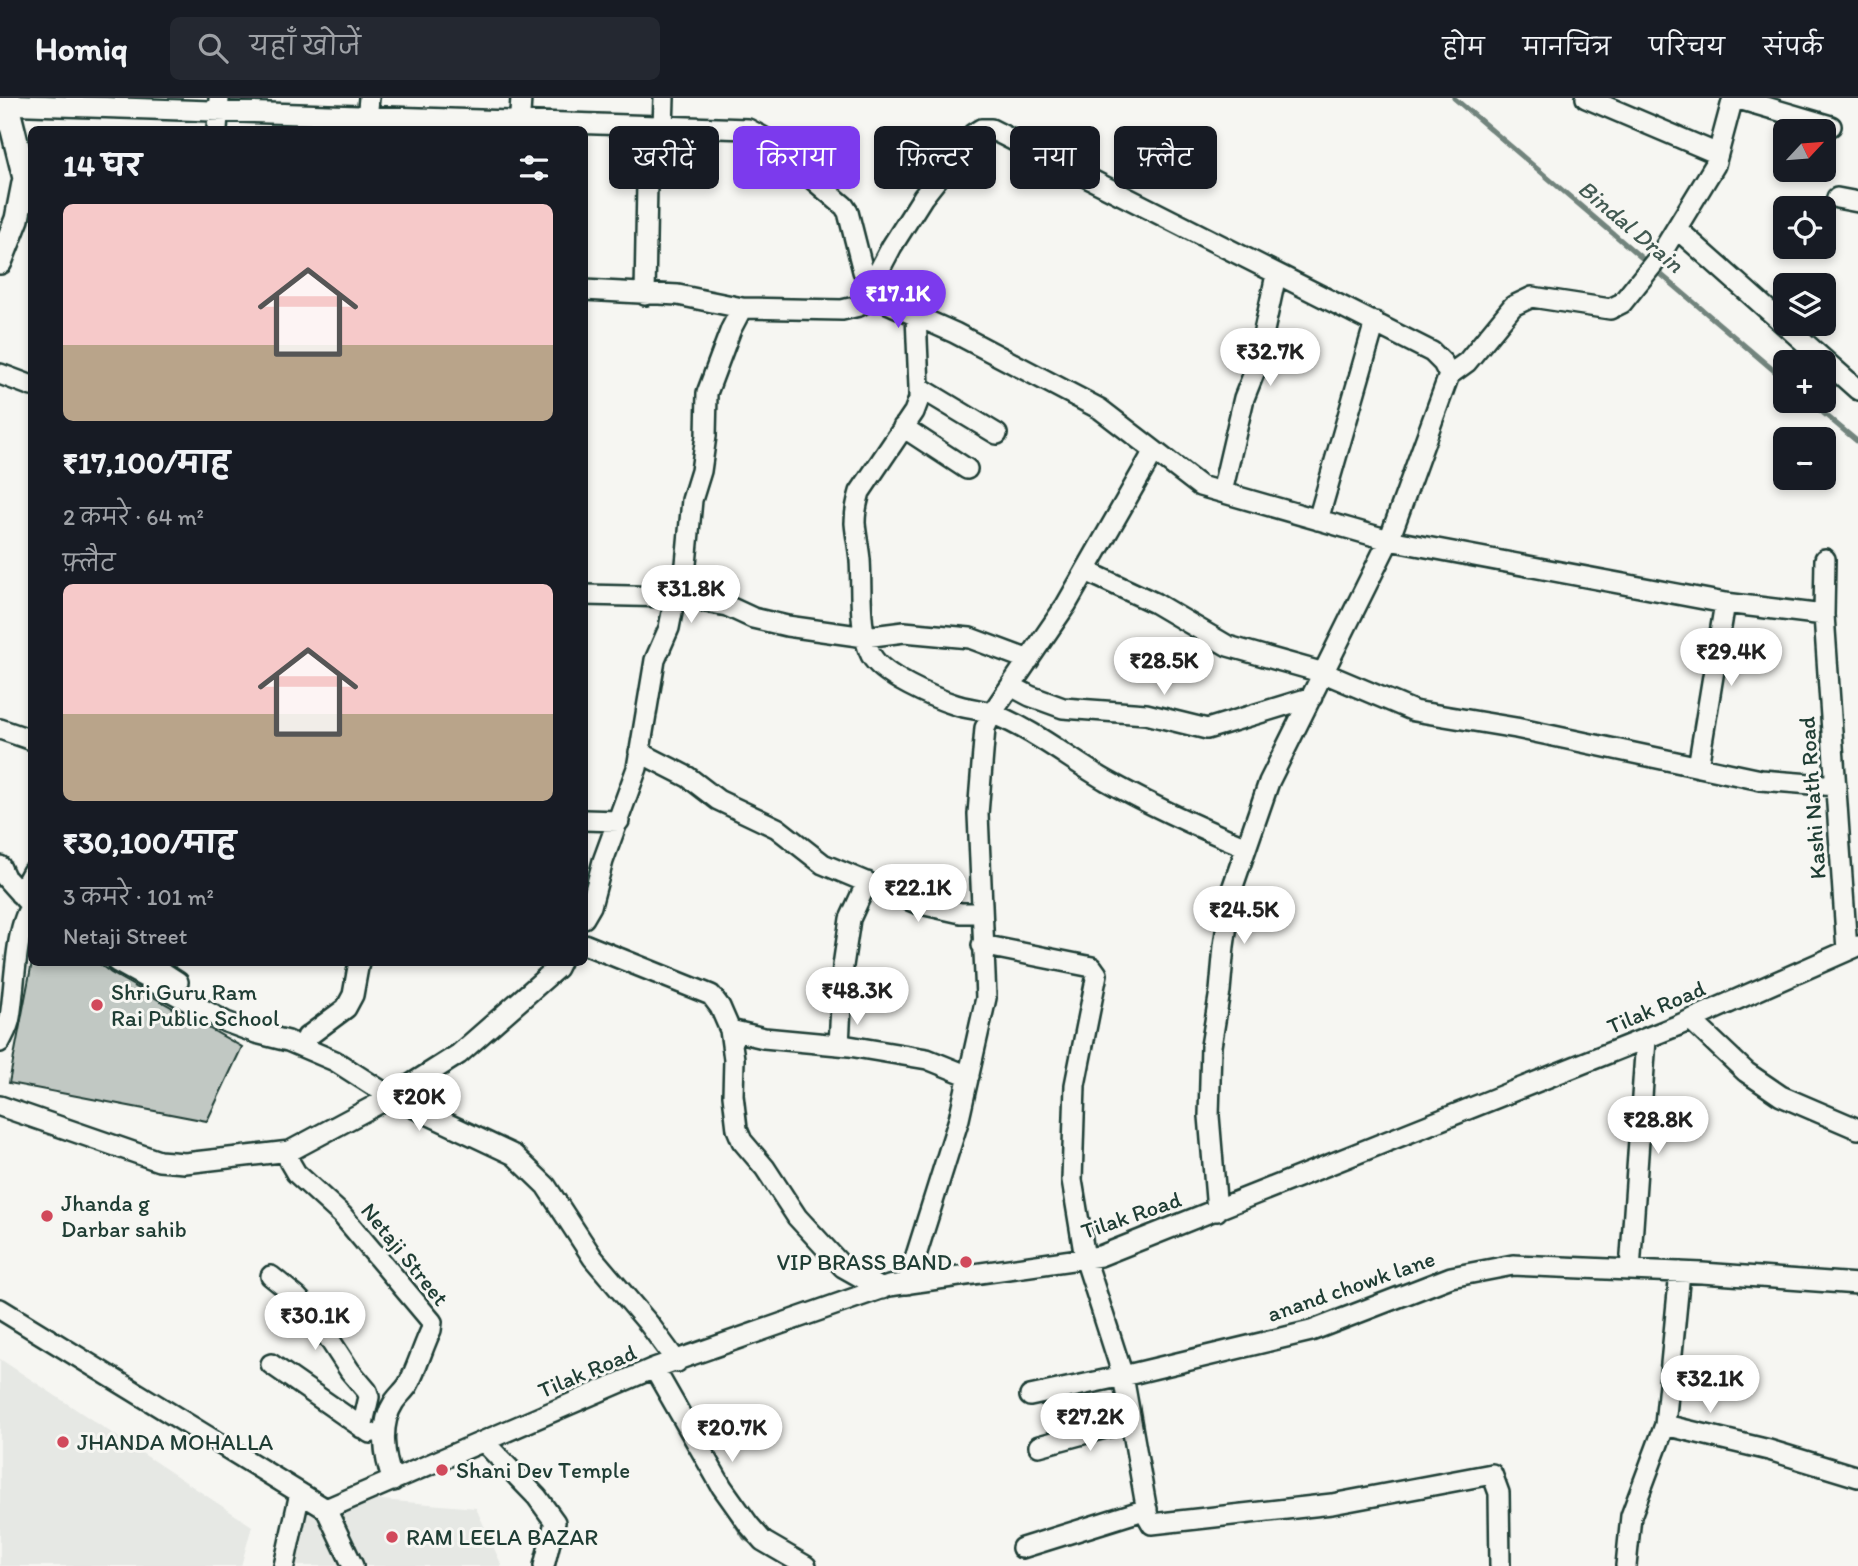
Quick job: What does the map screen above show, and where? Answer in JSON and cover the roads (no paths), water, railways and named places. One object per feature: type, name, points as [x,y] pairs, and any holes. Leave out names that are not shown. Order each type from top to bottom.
[{"type":"street","points":[[519,125],[521,98]]},
{"type":"street","points":[[655,126],[664,98]]},
{"type":"street","points":[[1586,98],[1718,154]]},
{"type":"street","points":[[1217,1211],[1209,1116],[1211,1046],[1232,889],[1269,782],[1389,540],[1449,376],[1467,362],[1513,306],[1521,301],[1532,297],[1610,309],[1622,303],[1659,257],[1715,165],[1734,98],[1807,119]]},
{"type":"street","points":[[0,262],[6,230],[25,178],[4,102],[218,112],[367,114],[519,125],[587,126]]},
{"type":"street","points":[[588,126],[609,126]]},
{"type":"street","points":[[719,128],[748,129],[763,137],[845,206],[863,271],[883,301],[954,332],[1100,409],[1200,486],[1389,540],[1725,603],[1824,615]]},
{"type":"street","points":[[588,290],[678,295],[742,308],[851,309],[875,290],[892,246],[923,197],[973,134],[981,129],[991,129],[1432,352],[1443,363],[1449,376]]},
{"type":"street","points":[[645,295],[651,189]]},
{"type":"street","points":[[1837,198],[1858,202]]},
{"type":"street","points":[[1677,229],[1858,390]]},
{"type":"street","points":[[1222,492],[1244,398],[1256,368],[1276,275]]},
{"type":"street","points":[[588,911],[637,768],[655,660],[669,628],[675,597],[686,564],[692,500],[701,471],[707,428],[707,393],[731,329],[742,308]]},
{"type":"street","points":[[916,316],[919,399],[914,412],[860,492],[856,505],[855,523],[865,637],[871,655],[882,668],[900,679],[957,705],[992,713],[1055,747],[1104,780],[1164,812],[1246,847]]},
{"type":"street","points":[[1318,520],[1375,322]]},
{"type":"street","points":[[0,374],[28,384]]},
{"type":"street","points":[[919,387],[997,434]]},
{"type":"street","points":[[903,427],[967,469]]},
{"type":"street","points":[[907,1284],[959,1119],[986,998],[978,814],[985,728],[992,713],[1086,571],[1154,451]]},
{"type":"street","name":"Kashi Nath Road","points":[[1825,559],[1824,615],[1836,786],[1853,948]]},
{"type":"street","points":[[1086,571],[1155,603],[1228,646],[1324,673],[1414,711],[1516,728],[1761,780],[1836,786]]},
{"type":"street","points":[[588,595],[675,597],[727,606],[753,618],[787,626],[865,637],[904,632],[971,638],[1029,660]]},
{"type":"street","points":[[1698,766],[1725,603]]},
{"type":"street","points":[[1011,686],[1063,708],[1146,714],[1207,729],[1311,698]]},
{"type":"street","points":[[0,729],[28,739]]},
{"type":"street","points":[[639,752],[688,777],[718,800],[777,828],[823,864],[916,903],[961,913],[981,913]]},
{"type":"street","points":[[588,820],[618,821]]},
{"type":"street","points":[[0,866],[5,877],[28,903],[15,966],[10,1020],[0,1042]]},
{"type":"street","points":[[839,1045],[850,919],[867,882]]},
{"type":"street","points":[[588,946],[711,995],[720,1007],[730,1030],[734,1059],[733,1095],[737,1129],[742,1141],[765,1168],[797,1217],[842,1267],[882,1289]]},
{"type":"street","points":[[982,946],[1092,967],[1097,975],[1075,1085],[1072,1180],[1085,1258],[1123,1376],[1152,1524],[1332,1504],[1492,1474],[1499,1493],[1500,1566]]},
{"type":"street","name":"Tilak Road","points":[[326,1509],[654,1368],[684,1360],[882,1289],[1101,1256],[1646,1039],[1853,948]]},
{"type":"street","points":[[124,966],[226,1021],[256,1033],[288,1041],[335,1061],[514,1155],[546,1186],[593,1258],[649,1324],[684,1360]]},
{"type":"street","points":[[154,966],[218,1005],[270,1027],[307,1037],[357,1060],[396,1093]]},
{"type":"street","points":[[307,1037],[346,1008],[352,995],[358,966]]},
{"type":"street","points":[[0,1106],[159,1161],[185,1163],[290,1151],[396,1093],[458,1054],[518,1004],[555,966]]},
{"type":"street","points":[[1691,1020],[1746,1072],[1781,1096],[1858,1129]]},
{"type":"street","points":[[730,1030],[764,1038],[839,1045],[927,1059],[969,1076]]},
{"type":"street","points":[[1630,1270],[1646,1039]]},
{"type":"street","name":"Netaji Street","points":[[290,1151],[289,1161],[296,1173],[342,1215],[432,1322],[407,1385],[393,1403],[388,1415],[384,1443],[386,1462],[393,1481]]},
{"type":"street","name":"anand chowk lane","points":[[1030,1396],[1311,1331],[1451,1277],[1513,1265],[1680,1272],[1858,1284]]},
{"type":"street","points":[[1626,1566],[1631,1516],[1665,1425],[1680,1272]]},
{"type":"street","points":[[271,1276],[313,1314],[350,1371],[367,1391],[369,1397],[362,1427]]},
{"type":"street","points":[[0,1310],[326,1509],[353,1566]]},
{"type":"street","points":[[271,1364],[384,1443]]},
{"type":"street","points":[[654,1368],[722,1487],[749,1525],[763,1541],[806,1566]]},
{"type":"street","points":[[1039,1446],[1131,1421]]},
{"type":"street","points":[[1665,1425],[1769,1450],[1858,1477]]},
{"type":"street","points":[[484,1441],[537,1497],[555,1522],[544,1566]]},
{"type":"street","points":[[284,1566],[300,1493]]},
{"type":"street","points":[[1022,1548],[1147,1509]]},
{"type":"waterway","name":"Bindal Drain","points":[[1454,98],[1773,370]]},
{"type":"waterway","name":"Bindal Drain","points":[[1823,413],[1858,442]]},
{"type":"waterway","points":[[731,1516],[745,1538],[756,1545]]},
{"type":"place","name":"Shri Guru Ram Rai Public School","points":[[97,1005]]},
{"type":"place","name":"Jhanda g Darbar sahib","points":[[47,1216]]},
{"type":"place","name":"VIP BRASS BAND","points":[[966,1262]]},
{"type":"place","name":"JHANDA MOHALLA","points":[[63,1442]]},
{"type":"place","name":"Shani Dev Temple","points":[[442,1470]]},
{"type":"place","name":"RAM LEELA BAZAR","points":[[392,1537]]}]
